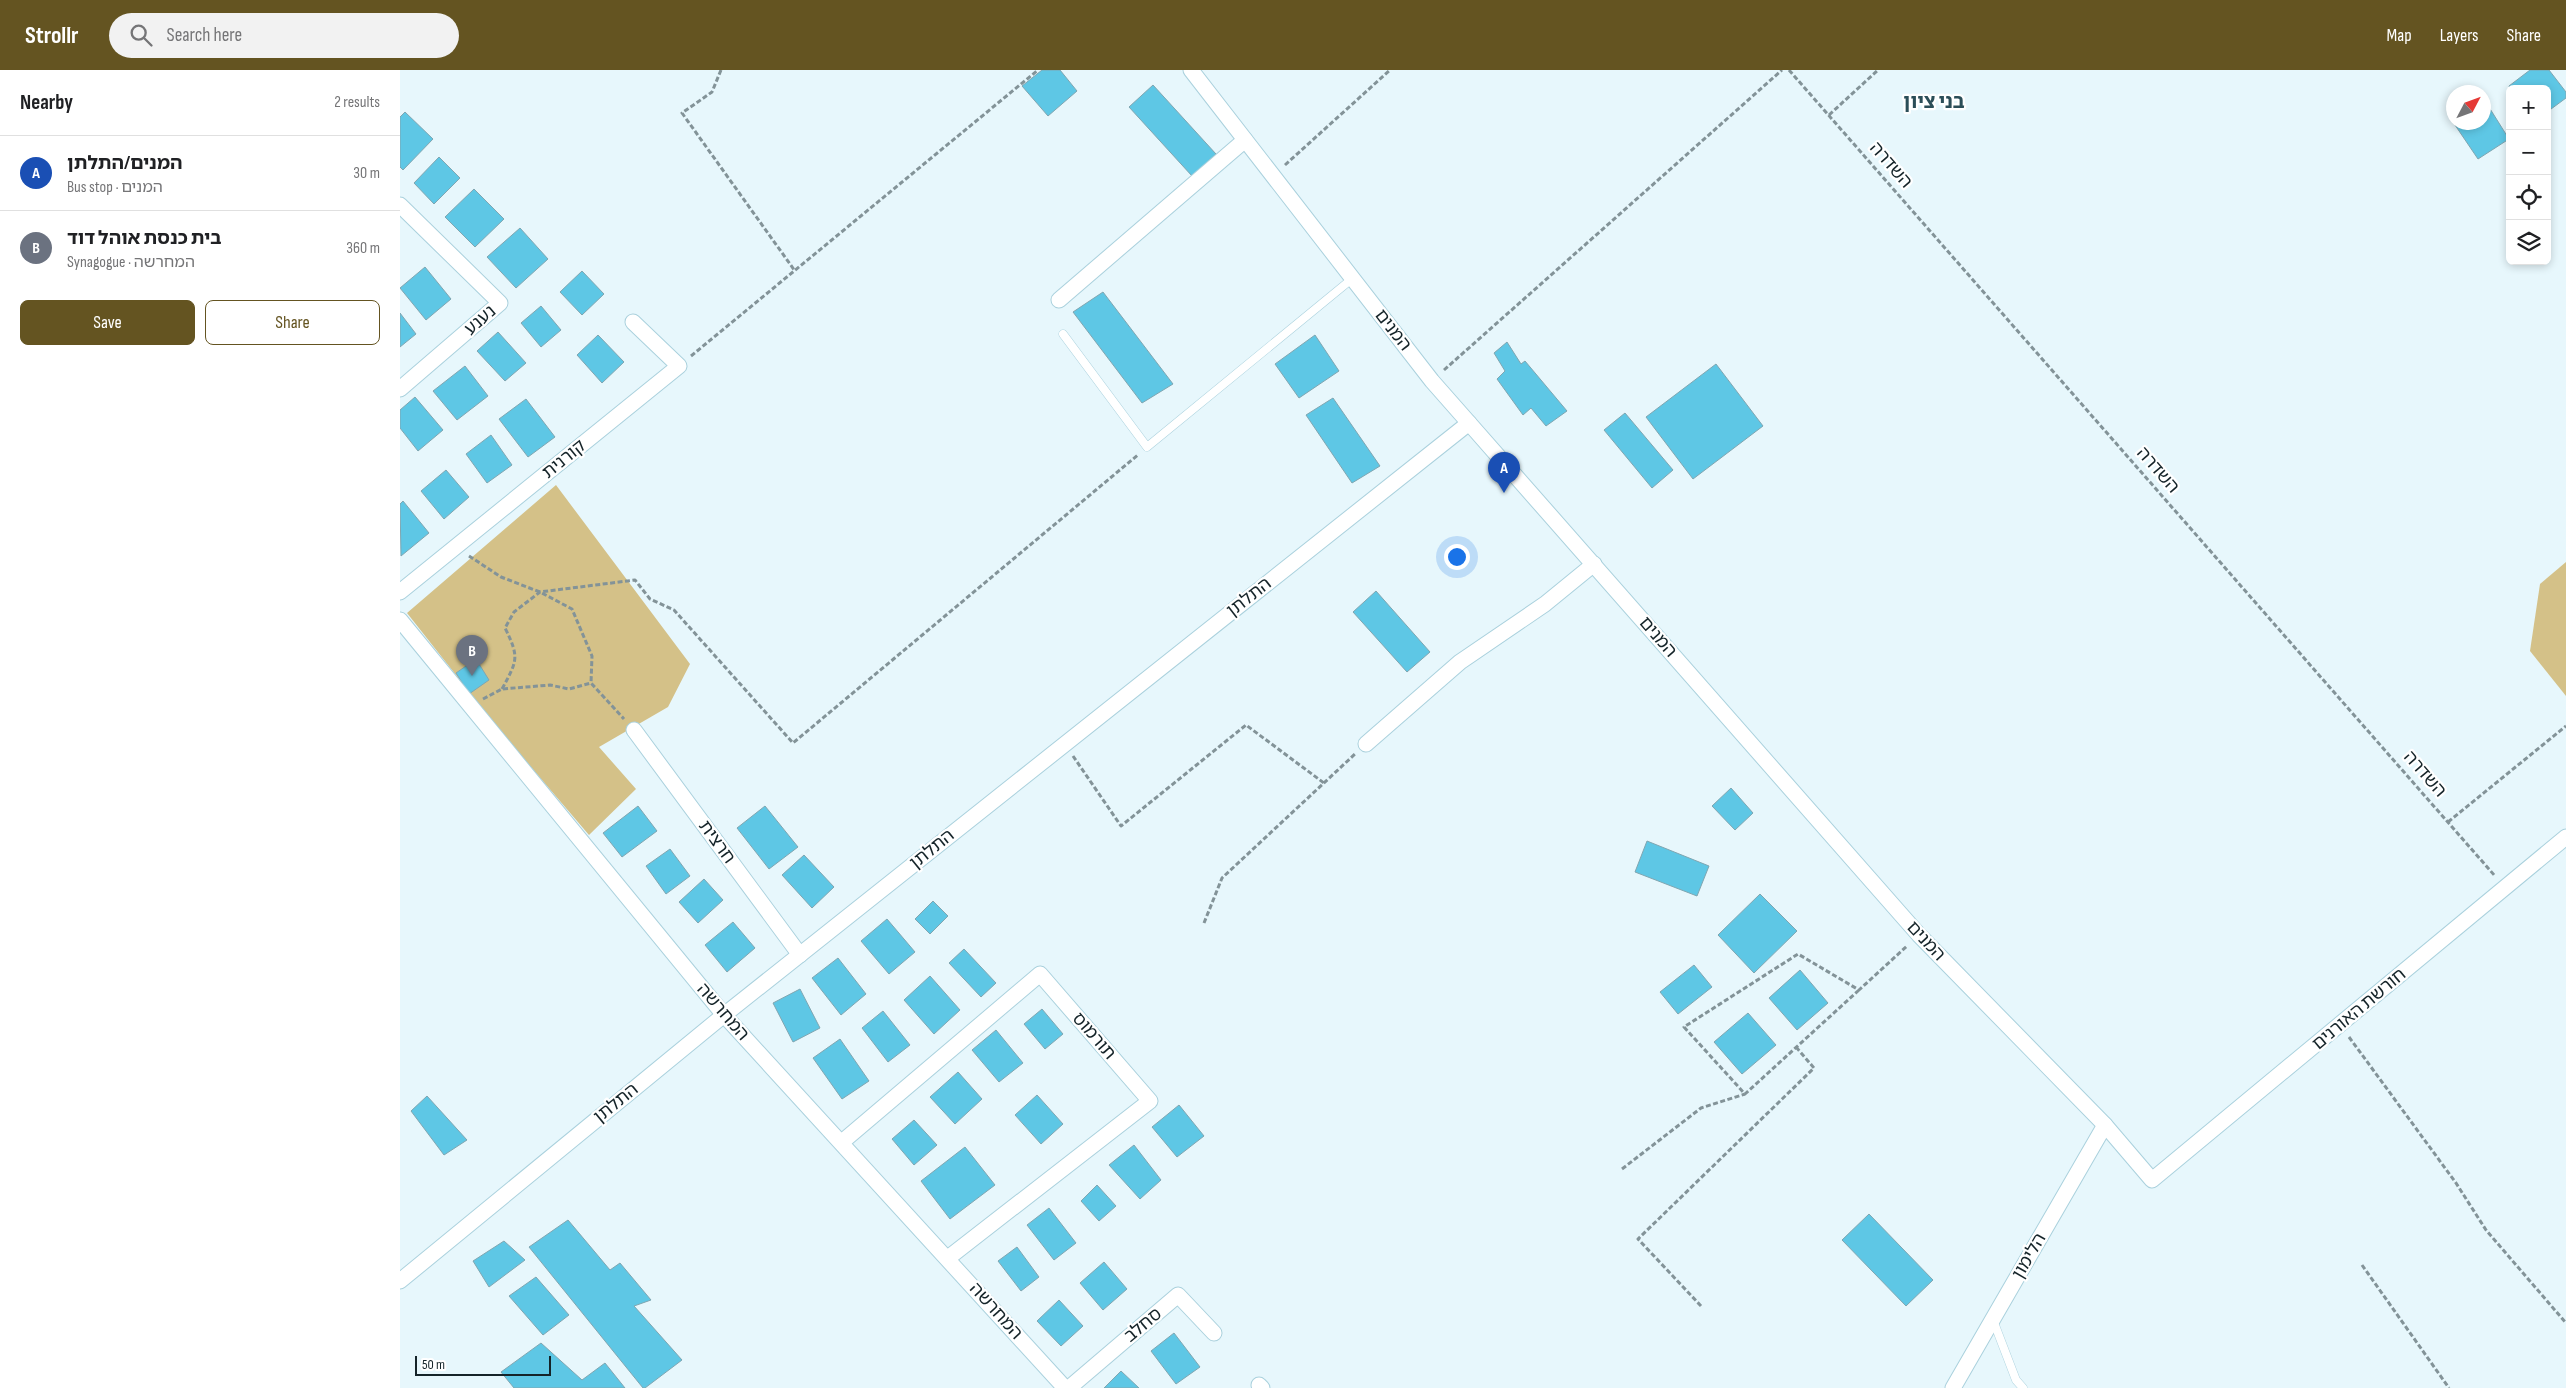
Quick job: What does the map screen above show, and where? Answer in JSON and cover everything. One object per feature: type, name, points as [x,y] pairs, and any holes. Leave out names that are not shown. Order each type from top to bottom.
[{"type":"street","name":"המנים","points":[[1191,70],[1432,380],[1469,423],[1919,935],[2105,1125],[2152,1180]]},
{"type":"street","points":[[1059,300],[1245,140]]},
{"type":"street","name":"נענע","points":[[400,206],[500,303],[400,389]]},
{"type":"street","points":[[633,322],[679,366]]},
{"type":"street","name":"קורנית","points":[[400,592],[679,366]]},
{"type":"street","name":"התלתן","points":[[400,1281],[724,1014],[1469,423]]},
{"type":"street","points":[[1366,744],[1460,662],[1545,604],[1594,564]]},
{"type":"street","name":"המחרשה","points":[[400,620],[724,1014],[1065,1388]]},
{"type":"street","name":"חרצית","points":[[634,730],[800,954]]},
{"type":"street","name":"חורשת האורנים","points":[[2152,1180],[2566,837]]},
{"type":"street","name":"תורמוס","points":[[842,1142],[1040,974],[1150,1101],[948,1258]]},
{"type":"street","name":"הלימון","points":[[1953,1388],[2105,1125]]},
{"type":"street","name":"סחלב","points":[[1069,1388],[1178,1295],[1214,1333]]},
{"type":"lane","points":[[1063,334],[1148,447],[1352,278]]},
{"type":"lane","points":[[1993,1320],[2016,1380],[2023,1388]]},
{"type":"path","points":[[721,70],[712,92],[682,113],[795,270]]},
{"type":"path","points":[[679,366],[1038,70]]},
{"type":"path","points":[[1273,176],[1390,70]]},
{"type":"path","points":[[1432,380],[1782,70]]},
{"type":"path","name":"השדרה","points":[[1789,70],[2506,887]]},
{"type":"path","points":[[1828,115],[1878,70]]},
{"type":"path","points":[[502,689],[516,663],[514,645],[505,628],[514,612],[540,592],[635,580],[650,598],[674,610],[793,743],[1148,447]]},
{"type":"path","points":[[456,547],[501,576],[540,592],[572,609],[592,656],[591,683],[634,730]]},
{"type":"path","points":[[470,704],[502,689],[550,685],[569,689],[591,683]]},
{"type":"path","points":[[1064,744],[1121,826],[1246,725],[1324,783]]},
{"type":"path","points":[[2448,822],[2566,726]]},
{"type":"path","points":[[1204,923],[1222,878],[1366,744]]},
{"type":"path","points":[[1622,1169],[1701,1108],[1744,1094],[1919,935]]},
{"type":"path","points":[[1744,1094],[1684,1027],[1798,954],[1859,990]]},
{"type":"path","points":[[2340,1025],[2456,1183],[2486,1230],[2566,1323]]},
{"type":"path","points":[[1701,1306],[1638,1239],[1814,1068],[1796,1047]]},
{"type":"path","points":[[2362,1266],[2449,1388]]},
{"type":"shaded area","points":[[556,485],[690,664],[668,707],[599,747],[636,789],[589,835],[501,732],[407,613]]},
{"type":"shaded area","points":[[2566,562],[2566,696],[2530,651],[2540,584]]},
{"type":"building","points":[[1042,70],[1060,70],[1077,91],[1048,116],[1022,86]]},
{"type":"building","points":[[2530,70],[2549,70],[2566,92],[2566,98],[2551,109],[2551,85],[2510,85]]},
{"type":"building","points":[[1153,85],[1216,154],[1192,176],[1129,107]]},
{"type":"building","points":[[2491,110],[2506,134],[2506,141],[2478,159],[2458,130],[2491,130]]},
{"type":"building","points":[[405,112],[433,139],[403,170],[400,167],[400,117]]},
{"type":"building","points":[[439,157],[460,178],[434,204],[414,183]]},
{"type":"building","points":[[474,189],[504,219],[475,247],[445,217]]},
{"type":"building","points":[[520,228],[548,259],[516,288],[487,257]]},
{"type":"building","points":[[425,267],[451,299],[426,320],[400,288]]},
{"type":"building","points":[[582,271],[604,294],[582,315],[560,292]]},
{"type":"building","points":[[1103,292],[1173,384],[1142,403],[1073,312]]},
{"type":"building","points":[[541,306],[561,330],[541,347],[521,323]]},
{"type":"building","points":[[400,313],[416,334],[400,347]]},
{"type":"building","points":[[498,332],[526,363],[505,381],[477,351]]},
{"type":"building","points":[[598,335],[624,362],[602,383],[577,355]]},
{"type":"building","points":[[1315,335],[1339,371],[1299,398],[1275,364]]},
{"type":"building","points":[[1507,342],[1521,364],[1525,361],[1567,411],[1546,426],[1531,408],[1523,415],[1497,379],[1505,371],[1494,353]]},
{"type":"building","points":[[1716,364],[1763,426],[1693,479],[1646,417]]},
{"type":"building","points":[[465,366],[488,396],[457,420],[433,391]]},
{"type":"building","points":[[415,397],[443,430],[418,451],[400,428],[400,410]]},
{"type":"building","points":[[1333,398],[1380,466],[1352,483],[1306,415]]},
{"type":"building","points":[[526,399],[555,437],[528,457],[499,419]]},
{"type":"building","points":[[1625,413],[1673,470],[1652,488],[1604,430]]},
{"type":"building","points":[[491,435],[512,465],[487,483],[466,454]]},
{"type":"building","points":[[446,470],[469,497],[444,519],[421,491]]},
{"type":"building","points":[[403,501],[429,533],[401,556],[400,504]]},
{"type":"building","points":[[1376,591],[1430,652],[1407,672],[1353,612]]},
{"type":"building","points":[[476,659],[489,680],[469,694],[456,673]]},
{"type":"building","points":[[1731,788],[1753,813],[1735,830],[1712,806]]},
{"type":"building","points":[[638,806],[657,831],[622,857],[603,833]]},
{"type":"building","points":[[765,806],[798,847],[769,869],[737,828]]},
{"type":"building","points":[[1647,841],[1709,866],[1697,896],[1635,872]]},
{"type":"building","points":[[670,849],[690,876],[666,894],[646,866]]},
{"type":"building","points":[[804,855],[834,887],[812,908],[782,875]]},
{"type":"building","points":[[704,879],[723,900],[698,923],[679,902]]},
{"type":"building","points":[[1760,894],[1797,931],[1754,973],[1718,935]]},
{"type":"building","points":[[933,901],[948,916],[930,934],[915,919]]},
{"type":"building","points":[[887,919],[915,952],[889,974],[861,941]]},
{"type":"building","points":[[733,922],[755,948],[727,972],[705,945]]},
{"type":"building","points":[[964,949],[996,983],[981,997],[949,963]]},
{"type":"building","points":[[838,958],[866,994],[841,1015],[812,978]]},
{"type":"building","points":[[1694,965],[1712,987],[1678,1014],[1660,992]]},
{"type":"building","points":[[1800,970],[1828,1003],[1797,1030],[1769,998]]},
{"type":"building","points":[[930,976],[960,1010],[934,1034],[904,1000]]},
{"type":"building","points":[[800,989],[820,1028],[793,1042],[773,1003]]},
{"type":"building","points":[[1042,1009],[1063,1034],[1045,1049],[1024,1024]]},
{"type":"building","points":[[883,1011],[910,1045],[888,1062],[862,1028]]},
{"type":"building","points":[[1748,1013],[1776,1045],[1742,1074],[1714,1042]]},
{"type":"building","points":[[996,1030],[1023,1063],[999,1082],[972,1050]]},
{"type":"building","points":[[840,1039],[869,1081],[842,1099],[813,1058]]},
{"type":"building","points":[[958,1072],[982,1099],[955,1124],[930,1097]]},
{"type":"building","points":[[1037,1095],[1063,1124],[1041,1144],[1015,1115]]},
{"type":"building","points":[[427,1096],[467,1140],[444,1155],[411,1111]]},
{"type":"building","points":[[1179,1105],[1204,1136],[1177,1157],[1152,1127]]},
{"type":"building","points":[[914,1120],[937,1145],[914,1165],[892,1139]]},
{"type":"building","points":[[1134,1145],[1161,1180],[1140,1199],[1109,1165]]},
{"type":"building","points":[[965,1147],[995,1185],[950,1219],[921,1181]]},
{"type":"building","points":[[1097,1185],[1116,1206],[1099,1221],[1081,1201]]},
{"type":"building","points":[[1049,1208],[1076,1243],[1054,1260],[1027,1225]]},
{"type":"building","points":[[1869,1214],[1933,1280],[1906,1306],[1842,1240]]},
{"type":"building","points":[[568,1220],[610,1270],[620,1263],[651,1300],[634,1306],[682,1360],[645,1388],[643,1388],[529,1247]]},
{"type":"building","points":[[504,1241],[525,1260],[489,1287],[473,1261]]},
{"type":"building","points":[[1017,1247],[1039,1277],[1021,1291],[998,1261]]},
{"type":"building","points":[[1104,1262],[1127,1289],[1103,1310],[1080,1283]]},
{"type":"building","points":[[536,1277],[569,1315],[543,1335],[509,1296]]},
{"type":"building","points":[[1059,1300],[1083,1326],[1061,1346],[1037,1321]]},
{"type":"building","points":[[1174,1333],[1200,1367],[1176,1384],[1151,1351]]},
{"type":"building","points":[[541,1343],[582,1380],[605,1363],[625,1388],[514,1388],[501,1372]]},
{"type":"building","points":[[1121,1371],[1139,1388],[1104,1388]]},
{"type":"place","name":"המנים/התלתן","points":[[1504,493]]},
{"type":"place","name":"בית כנסת אוהל דוד","points":[[472,676]]},
{"type":"district","name":"בני ציון","points":[[1934,102]]}]
